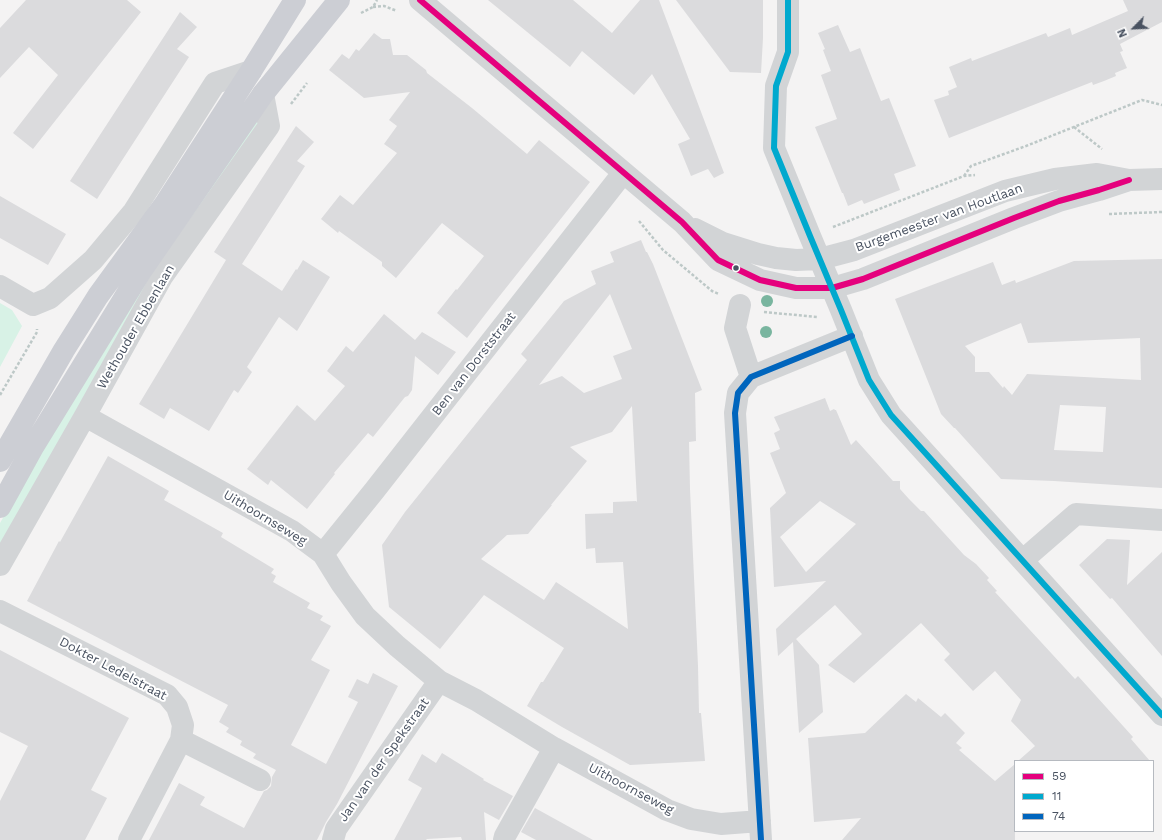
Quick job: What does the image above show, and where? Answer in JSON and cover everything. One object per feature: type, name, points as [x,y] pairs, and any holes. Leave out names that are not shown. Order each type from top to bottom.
[{"type":"main road","points":[[0,461],[60,357],[98,296],[165,204],[295,0]]},
{"type":"main road","name":"Wethouder Ebbenlaan","points":[[0,507],[33,447],[141,271],[263,94],[339,0]]},
{"type":"street","points":[[420,0],[682,222]]},
{"type":"street","points":[[788,0],[788,52],[776,86],[774,148],[869,380],[891,416],[1162,715]]},
{"type":"street","points":[[0,286],[33,305],[50,298],[93,260],[134,211],[215,83],[251,71]]},
{"type":"street","name":"Wethouder Ebbenlaan","points":[[0,565],[162,277],[269,126],[263,94]]},
{"type":"street","name":"Ben van Dorststraat","points":[[323,554],[624,173]]},
{"type":"street","name":"Burgemeester van Houtlaan","points":[[682,222],[723,243],[758,254],[796,260],[820,259],[854,250],[1005,191],[1055,179],[1097,174],[1129,180],[1162,179]]},
{"type":"street","name":"Burgemeester van Houtlaan","points":[[682,222],[718,260],[750,276],[760,280],[796,288],[832,288],[863,280],[1059,201],[1129,180]]},
{"type":"street","points":[[740,305],[735,328],[751,377]]},
{"type":"street","points":[[760,831],[735,413],[738,392],[751,377],[852,336]]},
{"type":"street","name":"Uithoornseweg","points":[[85,416],[292,531],[323,554],[341,583],[365,616],[397,646],[439,681],[476,700],[554,748],[667,810],[691,818],[760,831]]},
{"type":"street","points":[[1023,560],[1076,514],[1162,520]]},
{"type":"street","name":"Dokter Ledelstraat","points":[[0,611],[167,694],[177,707],[183,725],[181,740],[129,840]]},
{"type":"street","name":"Jan van der Spekstraat","points":[[333,840],[336,829],[439,681]]},
{"type":"street","points":[[181,740],[260,780]]},
{"type":"street","points":[[504,840],[554,748]]},
{"type":"path","points":[[358,16],[362,12],[373,7],[377,0]]},
{"type":"path","points":[[964,176],[971,166],[1142,100],[1162,105]]},
{"type":"path","points":[[1074,127],[1108,153]]},
{"type":"path","points":[[0,395],[37,332],[38,320],[33,305]]},
{"type":"green space","points":[[255,122],[258,122],[258,124],[0,549],[0,523],[115,327]]},
{"type":"green space","points":[[0,303],[12,310],[22,326],[0,367]]},
{"type":"building","points":[[26,0],[127,0],[141,12],[33,149],[13,133],[58,75],[29,47],[0,78],[0,28]]},
{"type":"building","points":[[488,0],[573,0],[612,33],[640,0],[659,0],[724,173],[714,178],[708,169],[691,176],[678,144],[690,139],[652,74],[634,95],[582,51],[570,67]]},
{"type":"building","points":[[676,0],[763,0],[761,73],[730,72]]},
{"type":"building","points":[[1123,0],[1162,0],[1162,22],[1120,44],[1123,51],[1120,52],[1127,68],[1115,73],[1116,76],[1104,81],[1093,85],[1092,82],[949,138],[934,100],[949,95],[948,91],[957,87],[949,67],[971,58],[972,61],[1046,33],[1048,37],[1070,28],[1072,35],[1128,11]]},
{"type":"building","points":[[180,12],[197,27],[177,49],[189,57],[97,199],[70,181]]},
{"type":"building","points":[[838,25],[850,52],[860,48],[881,101],[889,98],[916,166],[894,174],[900,190],[864,204],[862,200],[848,206],[815,127],[837,119],[821,75],[831,71],[823,50],[825,49],[818,33]]},
{"type":"building","points":[[374,33],[382,39],[390,39],[393,55],[407,55],[527,154],[539,140],[590,182],[467,338],[437,313],[484,256],[442,223],[396,278],[382,266],[382,262],[339,231],[338,233],[321,219],[340,195],[353,205],[397,153],[384,144],[397,126],[389,120],[410,92],[364,98],[329,70],[342,54],[349,59],[356,49],[359,51]]},
{"type":"building","points":[[296,126],[314,142],[297,161],[305,166],[242,264],[282,291],[303,260],[330,277],[297,331],[279,317],[247,367],[252,372],[238,393],[234,390],[209,431],[170,408],[164,419],[139,404],[226,260],[214,252]]},
{"type":"building","points":[[0,196],[66,234],[48,265],[0,238]]},
{"type":"building","points":[[641,240],[653,264],[702,390],[695,393],[696,441],[689,442],[699,713],[701,713],[705,761],[630,765],[527,706],[564,648],[484,595],[440,649],[389,607],[382,545],[405,512],[527,360],[521,354],[564,301],[596,284],[591,271],[614,262],[610,252]],"holes":[[[610,294],[632,349],[613,356],[622,379],[584,393],[562,376],[539,385]],[[632,406],[637,502],[613,502],[613,513],[585,514],[586,549],[595,548],[596,563],[623,562],[628,629],[556,582],[544,600],[481,559],[507,535],[528,534],[587,461],[570,447],[612,432]]]},
{"type":"building","points":[[1162,259],[1162,488],[1001,479],[941,414],[895,299],[993,262],[1002,285],[1015,280],[1016,283],[1074,261]],"holes":[[[1021,323],[1028,343],[1140,338],[1141,380],[1027,374],[1012,395],[1004,386],[1003,388],[989,372],[975,372],[975,357],[965,346]],[[1060,405],[1106,407],[1103,452],[1054,450]]]},
{"type":"building","points":[[384,314],[415,340],[422,332],[456,352],[438,375],[415,356],[412,390],[408,396],[405,397],[373,437],[368,433],[334,473],[335,474],[307,509],[271,480],[268,485],[247,469],[297,405],[315,421],[345,386],[327,371],[346,346],[353,352]]},
{"type":"building","points":[[825,398],[830,411],[834,409],[836,410],[851,445],[856,440],[893,481],[900,481],[900,489],[921,511],[924,511],[964,555],[976,564],[989,578],[987,580],[997,591],[995,592],[1075,679],[1078,676],[1133,737],[1131,739],[1149,760],[1019,760],[1035,746],[1011,721],[1021,700],[995,671],[973,691],[944,660],[950,654],[921,623],[854,683],[828,665],[862,634],[835,605],[796,639],[819,665],[823,712],[799,733],[793,642],[778,656],[776,629],[826,581],[774,587],[770,508],[786,493],[770,453],[780,449],[774,433],[780,430],[774,417]],"holes":[[[820,501],[856,524],[806,572],[780,537]]]},
{"type":"building","points":[[108,456],[169,491],[164,500],[223,533],[221,537],[274,569],[271,573],[276,576],[273,582],[310,603],[307,608],[323,616],[320,620],[331,626],[311,660],[330,670],[291,745],[326,764],[358,702],[348,697],[357,679],[368,684],[373,673],[398,686],[317,840],[149,840],[179,783],[205,797],[200,805],[244,828],[264,791],[271,786],[272,777],[276,770],[253,758],[256,754],[240,745],[242,741],[226,732],[229,728],[219,722],[228,705],[27,601],[59,541],[60,542]]},
{"type":"building","points":[[1107,539],[1130,540],[1127,585],[1162,552],[1162,656],[1112,598],[1110,599],[1079,565]]},
{"type":"building","points":[[0,650],[129,718],[91,790],[107,798],[85,840],[0,840],[0,801],[28,746],[0,732]]},
{"type":"building","points":[[906,694],[916,702],[918,698],[941,717],[945,713],[965,733],[956,743],[962,748],[959,750],[995,781],[1014,765],[1015,840],[842,840],[861,818],[814,822],[808,738],[865,733]]},
{"type":"building","points":[[442,753],[484,779],[483,780],[513,796],[499,820],[484,812],[486,840],[462,840],[461,837],[426,840],[394,840],[422,788],[408,780],[422,754],[436,763]]},
{"type":"building","points":[[535,808],[593,840],[536,840],[521,832]]},
{"type":"transit line","name":"59","points":[[420,0],[682,222],[718,260],[760,280],[796,288],[832,288],[863,279],[1059,201],[1129,180]]},
{"type":"transit line","name":"11","points":[[788,0],[788,52],[776,86],[774,148],[869,380],[891,415],[1162,715]]},
{"type":"transit line","name":"74","points":[[761,840],[735,413],[738,393],[751,377],[852,336]]}]
